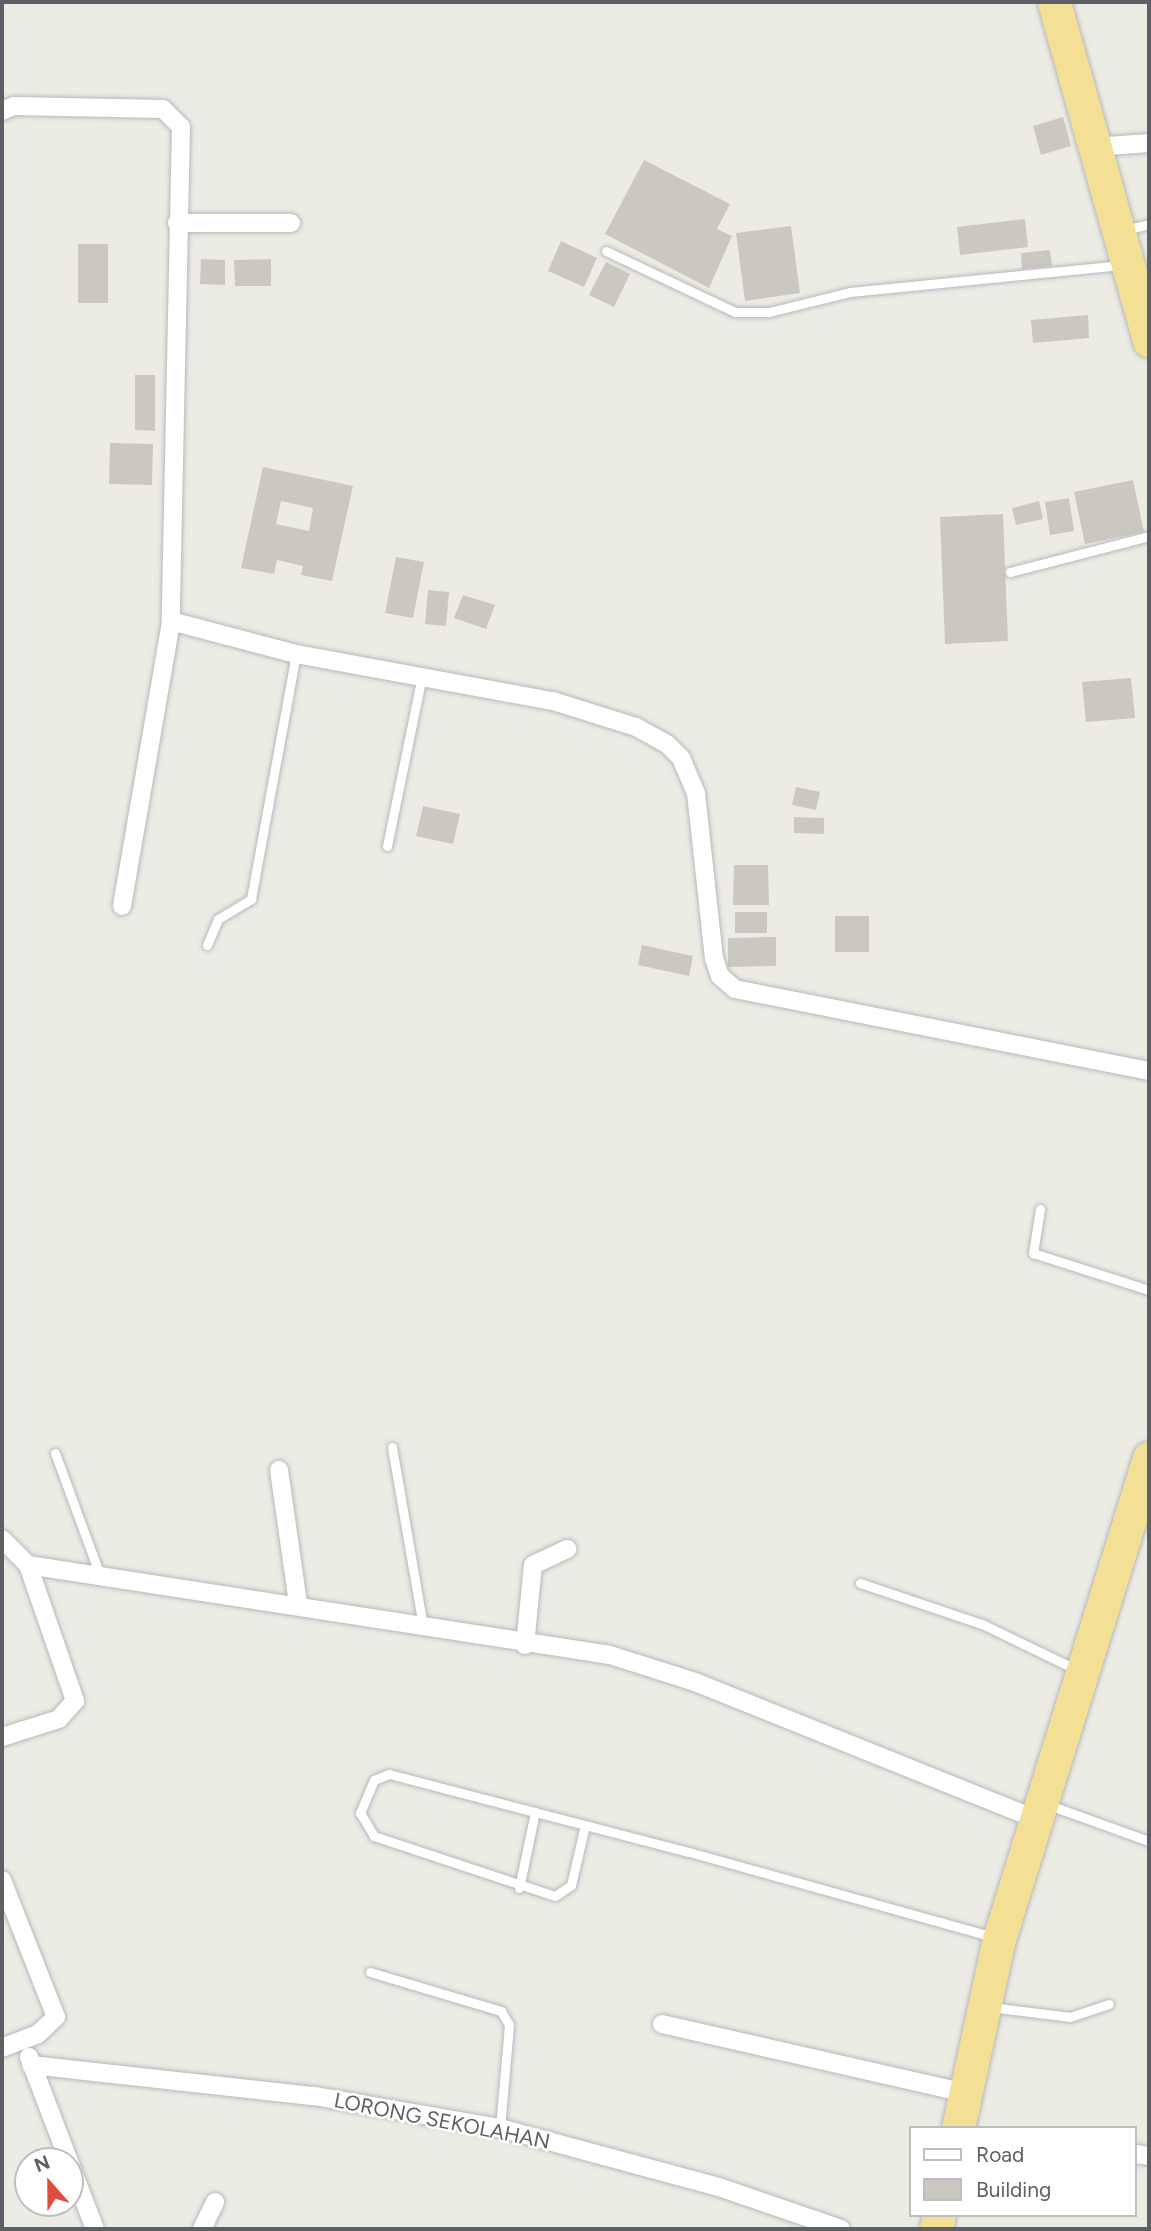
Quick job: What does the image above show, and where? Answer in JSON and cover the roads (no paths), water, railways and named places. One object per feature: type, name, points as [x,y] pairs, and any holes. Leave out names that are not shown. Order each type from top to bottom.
[{"type":"highway","points":[[1054,2],[1094,148],[1134,227],[1128,264],[1147,322]]},
{"type":"highway","points":[[958,2126],[999,1939],[1149,1458]]},
{"type":"street","points":[[2,111],[14,106],[173,114],[181,143],[177,223],[171,621],[122,906]]},
{"type":"street","points":[[1094,148],[1149,144]]},
{"type":"street","points":[[177,223],[291,223]]},
{"type":"street","points":[[171,621],[296,654],[553,701],[636,727],[667,744],[681,758],[696,793],[714,958],[720,976],[735,989],[1149,1071]]},
{"type":"street","points":[[279,1470],[298,1604]]},
{"type":"street","points":[[2,1539],[28,1565],[75,1701],[59,1719],[2,1737]]},
{"type":"street","points":[[525,1645],[533,1565],[567,1549]]},
{"type":"street","points":[[28,1565],[298,1604],[525,1645],[610,1655],[695,1682],[1039,1811]]},
{"type":"street","points":[[2,1880],[55,2008],[51,2025],[2,2048]]},
{"type":"street","points":[[662,2024],[966,2093]]},
{"type":"street","points":[[23,2040],[63,2147]]},
{"type":"street","name":"LORONG SEKOLAHAN","points":[[32,2065],[314,2096],[500,2128],[719,2187],[841,2229]]},
{"type":"street","points":[[84,2201],[95,2229]]},
{"type":"street","points":[[202,2229],[215,2202]]},
{"type":"lane","points":[[606,251],[735,312],[769,312],[850,292],[1128,264]]},
{"type":"lane","points":[[1010,572],[1149,536]]},
{"type":"lane","points":[[207,945],[218,919],[251,899],[296,654]]},
{"type":"lane","points":[[387,846],[422,676]]},
{"type":"lane","points":[[1040,1209],[1033,1253],[1149,1290]]},
{"type":"lane","points":[[392,1447],[423,1626]]},
{"type":"lane","points":[[55,1453],[100,1574]]},
{"type":"lane","points":[[860,1583],[982,1624],[1082,1672]]},
{"type":"lane","points":[[585,1825],[567,1890],[555,1896],[519,1888],[374,1836],[360,1813],[374,1780],[388,1774],[585,1825],[999,1939]]},
{"type":"lane","points":[[1039,1811],[1107,1822],[1149,1841]]},
{"type":"lane","points":[[519,1888],[535,1812]]},
{"type":"lane","points":[[370,1972],[501,2011],[509,2025],[500,2128]]},
{"type":"lane","points":[[985,2007],[1070,2017],[1108,2004]]}]
